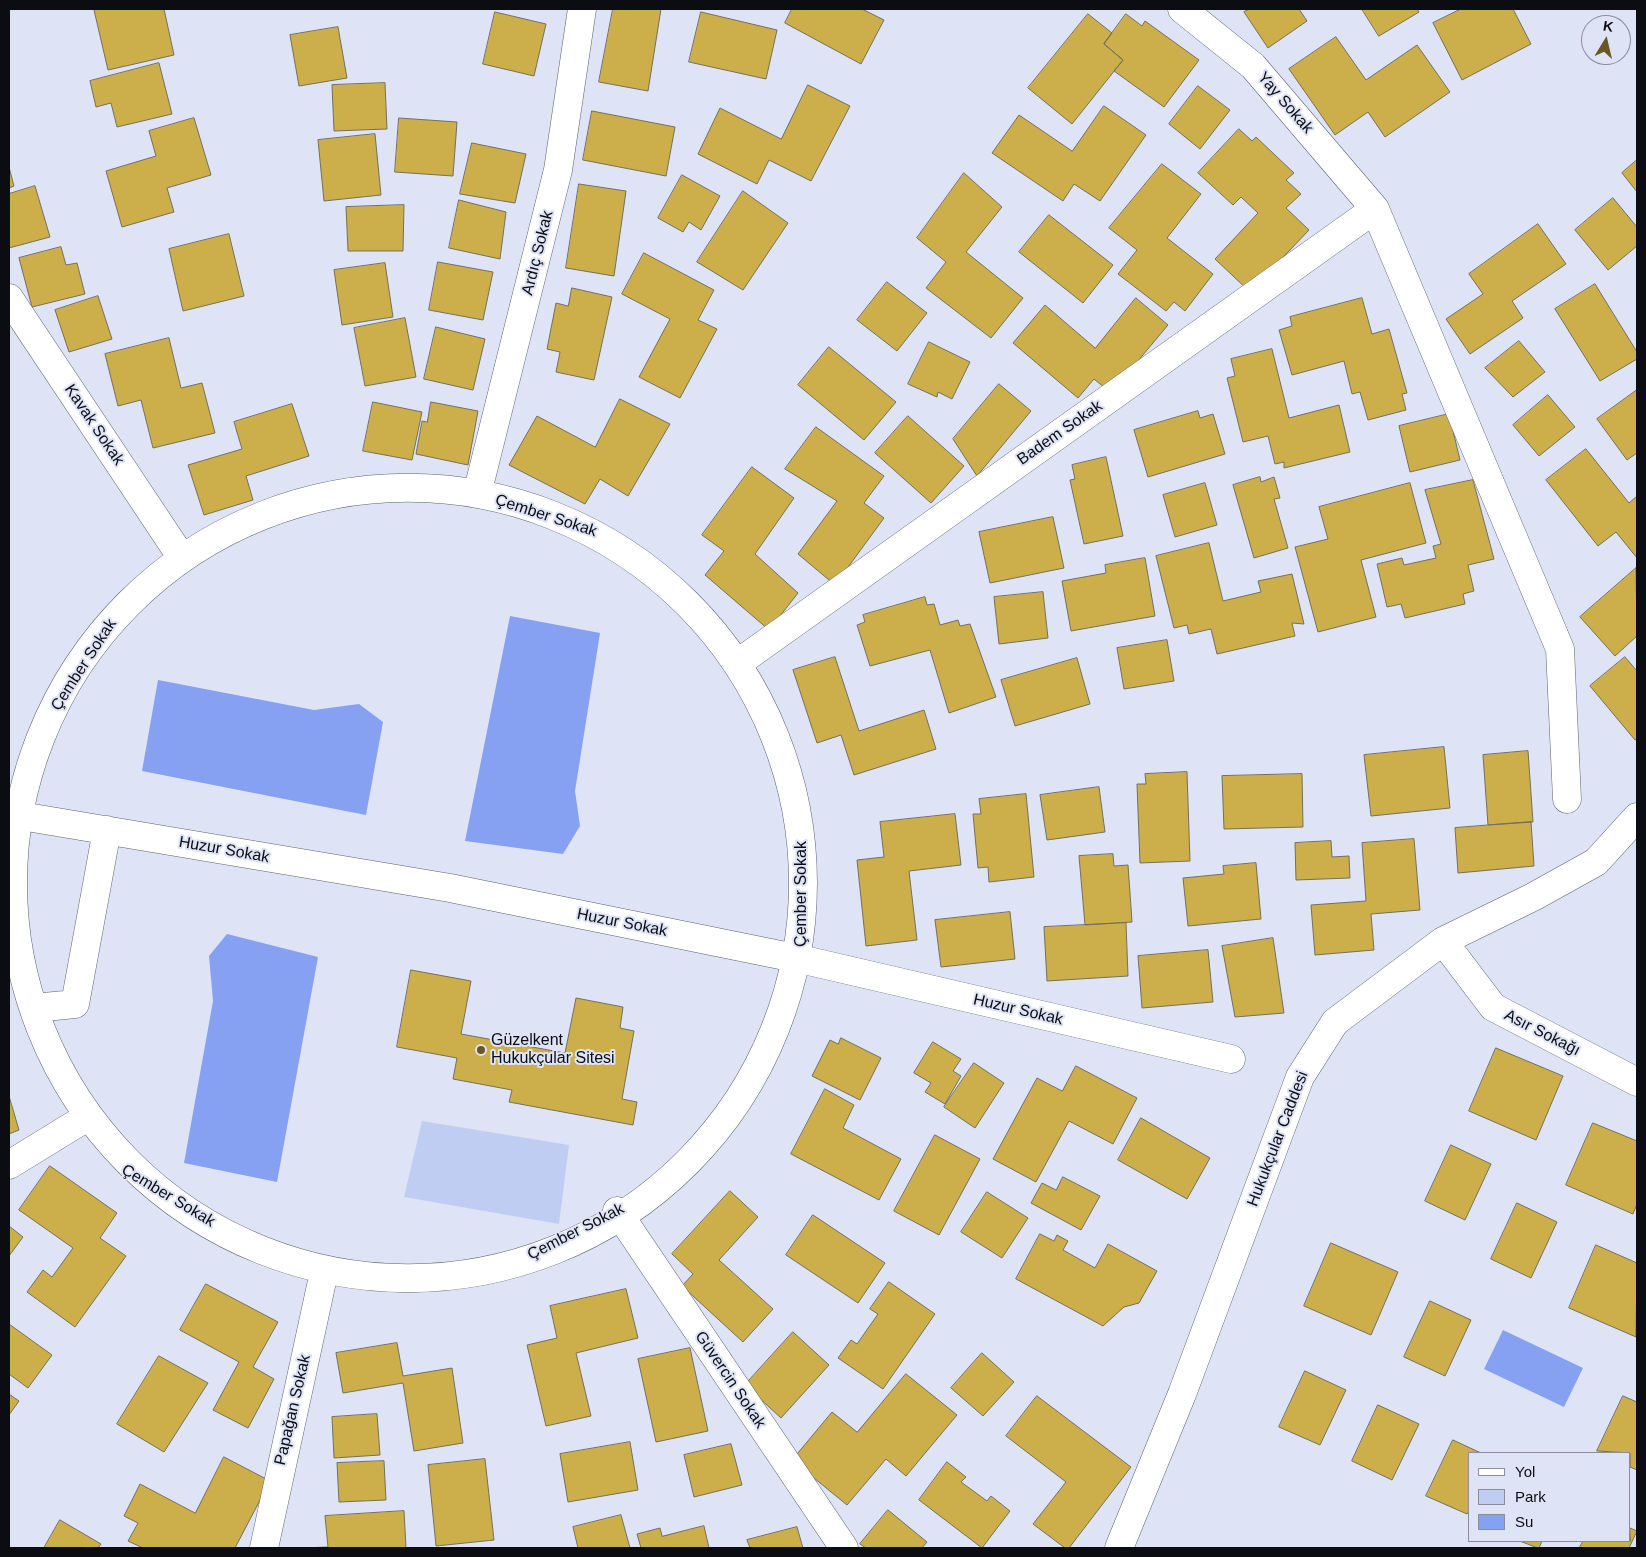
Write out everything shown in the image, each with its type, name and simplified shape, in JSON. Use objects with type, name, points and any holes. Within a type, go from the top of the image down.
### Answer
[{"type":"street","name":"Ardıç Sokak","points":[[477,494],[558,170],[582,9]]},
{"type":"street","name":"Yay Sokak","points":[[1182,9],[1253,66],[1375,209],[1560,649],[1567,799]]},
{"type":"street","name":"Badem Sokak","points":[[745,658],[1375,209]]},
{"type":"street","name":"Kavak Sokak","points":[[9,298],[178,552]]},
{"type":"street","name":"Çember Sokak","points":[[470,489],[477,494],[601,533],[704,632],[745,658],[801,803],[805,941],[756,1080],[666,1186],[506,1267],[368,1276],[324,1272],[241,1240],[114,1164],[79,1122],[34,1008],[13,872],[12,815],[54,706],[110,622],[178,552],[217,535],[241,535],[348,490],[470,489]]},
{"type":"street","name":"Huzur Sokak","points":[[12,815],[450,888],[800,959],[1231,1059]]},
{"type":"street","name":"Hukukçular Caddesi","points":[[1119,1548],[1182,1394],[1300,1077],[1335,1022],[1443,941],[1533,897],[1596,862],[1637,817]]},
{"type":"street","points":[[34,1008],[75,1004],[107,830]]},
{"type":"street","name":"Asır Sokağı","points":[[1443,941],[1493,1008],[1637,1082]]},
{"type":"street","points":[[9,1165],[79,1122]]},
{"type":"street","name":"Güvercin Sokak","points":[[617,1211],[844,1548]]},
{"type":"street","name":"Papağan Sokak","points":[[264,1548],[324,1272]]},
{"type":"green space","points":[[422,1121],[569,1145],[559,1224],[404,1197]]},
{"type":"water","points":[[510,616],[600,633],[575,791],[580,826],[563,854],[465,841]]},
{"type":"water","points":[[158,680],[314,710],[359,704],[383,722],[366,815],[142,771]]},
{"type":"water","points":[[227,934],[318,957],[277,1182],[184,1163],[213,1001],[209,956]]},
{"type":"water","points":[[1503,1330],[1583,1368],[1564,1407],[1484,1369]]},
{"type":"building","points":[[164,9],[174,55],[108,70],[94,10]]},
{"type":"building","points":[[613,9],[661,9],[648,91],[599,82]]},
{"type":"building","points":[[792,9],[862,9],[884,20],[861,64],[785,23]]},
{"type":"building","points":[[1250,9],[1299,9],[1307,21],[1268,48],[1244,12]]},
{"type":"building","points":[[1362,9],[1417,9],[1419,12],[1379,36]]},
{"type":"building","points":[[1461,9],[1513,9],[1531,44],[1462,80],[1433,23]]},
{"type":"building","points":[[495,12],[546,24],[534,76],[483,64]]},
{"type":"building","points":[[701,12],[777,30],[766,79],[689,62]]},
{"type":"building","points":[[1088,14],[1112,33],[1104,44],[1123,60],[1072,124],[1028,88]]},
{"type":"building","points":[[1126,14],[1142,26],[1145,21],[1199,60],[1164,107],[1114,71],[1123,60],[1104,44]]},
{"type":"building","points":[[338,27],[347,78],[299,86],[290,35]]},
{"type":"building","points":[[1336,37],[1366,80],[1417,45],[1450,92],[1385,137],[1368,112],[1335,135],[1289,69]]},
{"type":"building","points":[[159,63],[172,114],[117,127],[111,103],[96,107],[90,81]]},
{"type":"building","points":[[385,83],[387,129],[334,131],[332,85]]},
{"type":"building","points":[[808,85],[850,106],[811,181],[769,160],[757,184],[698,154],[720,108],[781,139]]},
{"type":"building","points":[[1198,86],[1230,110],[1200,149],[1169,124]]},
{"type":"building","points":[[1104,106],[1146,135],[1100,201],[1074,184],[1063,201],[992,153],[1019,115],[1072,151]]},
{"type":"building","points":[[592,111],[675,127],[666,176],[583,160]]},
{"type":"building","points":[[194,118],[211,175],[167,188],[174,212],[122,227],[106,171],[156,156],[149,131]]},
{"type":"building","points":[[399,118],[457,122],[453,176],[395,172]]},
{"type":"building","points":[[1239,129],[1252,141],[1256,137],[1294,173],[1286,180],[1301,194],[1286,208],[1309,230],[1250,292],[1215,259],[1258,213],[1241,197],[1233,205],[1198,173]]},
{"type":"building","points":[[375,134],[381,195],[324,201],[318,140]]},
{"type":"building","points":[[472,143],[526,154],[515,203],[460,194]]},
{"type":"building","points":[[1637,160],[1637,192],[1622,173]]},
{"type":"building","points":[[1162,164],[1201,194],[1167,238],[1213,274],[1185,311],[1174,302],[1166,311],[1118,274],[1137,250],[1109,228]]},
{"type":"building","points":[[9,167],[14,186],[9,188]]},
{"type":"building","points":[[964,173],[1002,207],[966,252],[1023,298],[991,338],[926,288],[946,262],[917,238]]},
{"type":"building","points":[[682,175],[720,196],[701,230],[689,222],[683,232],[658,218]]},
{"type":"building","points":[[579,184],[626,191],[614,276],[566,268]]},
{"type":"building","points":[[35,186],[50,237],[9,248],[9,194]]},
{"type":"building","points":[[743,191],[788,223],[743,290],[697,262]]},
{"type":"building","points":[[1613,198],[1637,227],[1637,246],[1608,270],[1575,230]]},
{"type":"building","points":[[459,200],[506,212],[500,259],[449,248]]},
{"type":"building","points":[[404,205],[403,251],[348,251],[346,207]]},
{"type":"building","points":[[1049,215],[1113,265],[1083,303],[1019,252]]},
{"type":"building","points":[[1538,224],[1566,264],[1512,301],[1523,318],[1470,354],[1446,319],[1483,294],[1469,274]]},
{"type":"building","points":[[229,234],[244,296],[183,311],[169,249]]},
{"type":"building","points":[[61,247],[66,265],[77,263],[85,294],[32,307],[19,258]]},
{"type":"building","points":[[644,253],[714,290],[698,320],[717,329],[680,398],[639,377],[670,319],[622,294]]},
{"type":"building","points":[[438,262],[493,272],[483,320],[429,310]]},
{"type":"building","points":[[385,263],[393,317],[342,325],[334,270]]},
{"type":"building","points":[[887,282],[927,313],[897,351],[857,320]]},
{"type":"building","points":[[1595,284],[1637,352],[1637,359],[1600,381],[1555,309]]},
{"type":"building","points":[[572,288],[612,297],[594,380],[556,372],[560,352],[547,349],[556,303],[568,306]]},
{"type":"building","points":[[98,296],[112,339],[69,352],[55,310]]},
{"type":"building","points":[[1136,298],[1168,325],[1111,393],[1094,379],[1078,398],[1013,343],[1045,305],[1095,348]]},
{"type":"building","points":[[1362,298],[1372,334],[1389,329],[1407,393],[1402,394],[1406,410],[1368,420],[1360,392],[1352,394],[1344,361],[1292,375],[1279,330],[1292,326],[1290,317]]},
{"type":"building","points":[[405,318],[416,377],[365,386],[354,328]]},
{"type":"building","points":[[436,327],[485,339],[473,390],[424,379]]},
{"type":"building","points":[[169,338],[181,388],[202,383],[215,433],[153,448],[141,400],[118,406],[105,354]]},
{"type":"building","points":[[1519,341],[1545,372],[1513,397],[1485,368]]},
{"type":"building","points":[[929,342],[970,362],[952,399],[938,392],[937,397],[908,384]]},
{"type":"building","points":[[829,347],[896,402],[864,440],[798,385]]},
{"type":"building","points":[[1272,349],[1289,418],[1339,405],[1350,452],[1284,468],[1284,462],[1275,464],[1268,436],[1243,442],[1227,378],[1235,376],[1231,359]]},
{"type":"building","points":[[999,384],[1031,411],[977,476],[953,439]]},
{"type":"building","points":[[1637,390],[1637,453],[1627,460],[1597,419]]},
{"type":"building","points":[[1548,395],[1575,427],[1539,456],[1513,425]]},
{"type":"building","points":[[620,399],[670,424],[628,496],[600,479],[585,504],[509,465],[537,416],[595,447]]},
{"type":"building","points":[[373,402],[422,412],[412,460],[363,451]]},
{"type":"building","points":[[431,402],[478,411],[468,465],[416,454],[422,421],[427,422]]},
{"type":"building","points":[[292,404],[309,456],[246,476],[253,500],[204,515],[188,465],[242,449],[234,422]]},
{"type":"building","points":[[1198,411],[1200,418],[1213,414],[1225,454],[1148,477],[1134,430]]},
{"type":"building","points":[[1449,414],[1460,460],[1410,472],[1399,426]]},
{"type":"building","points":[[908,416],[964,466],[931,503],[875,453]]},
{"type":"building","points":[[816,427],[884,476],[864,503],[884,518],[835,585],[798,554],[837,501],[785,469]]},
{"type":"building","points":[[1586,449],[1629,503],[1637,496],[1637,558],[1616,532],[1598,546],[1546,480]]},
{"type":"building","points":[[1106,457],[1123,536],[1084,544],[1070,480],[1075,479],[1072,465]]},
{"type":"building","points":[[752,467],[794,498],[755,554],[798,593],[769,630],[705,575],[724,551],[702,535]]},
{"type":"building","points":[[1260,477],[1261,482],[1274,477],[1280,498],[1274,499],[1288,548],[1254,558],[1233,485]]},
{"type":"building","points":[[1473,480],[1494,559],[1468,565],[1474,591],[1463,594],[1465,604],[1405,618],[1401,604],[1387,607],[1377,564],[1402,558],[1404,565],[1436,558],[1433,546],[1441,544],[1425,490]]},
{"type":"building","points":[[1205,483],[1217,525],[1175,537],[1163,495]]},
{"type":"building","points":[[1410,483],[1426,543],[1361,560],[1376,617],[1318,632],[1295,547],[1328,539],[1319,507]]},
{"type":"building","points":[[1053,517],[1064,568],[990,583],[979,532]]},
{"type":"building","points":[[1209,543],[1223,601],[1261,592],[1258,581],[1292,574],[1304,624],[1292,623],[1295,636],[1217,654],[1211,629],[1189,634],[1187,625],[1174,628],[1156,556]]},
{"type":"building","points":[[1145,558],[1155,616],[1071,631],[1062,581],[1106,573],[1105,565]]},
{"type":"building","points":[[1636,568],[1637,636],[1615,656],[1580,617]]},
{"type":"building","points":[[1043,592],[1048,638],[999,644],[994,597]]},
{"type":"building","points":[[925,597],[927,605],[934,604],[940,625],[958,620],[960,626],[970,624],[996,697],[949,713],[930,650],[870,666],[857,625],[865,622],[863,615]]},
{"type":"building","points":[[1167,640],[1174,681],[1124,689],[1117,648]]},
{"type":"building","points":[[835,657],[859,731],[924,710],[936,749],[854,775],[841,735],[817,743],[793,670]]},
{"type":"building","points":[[1625,657],[1637,671],[1637,739],[1635,740],[1590,686]]},
{"type":"building","points":[[1077,658],[1090,704],[1015,726],[1001,680]]},
{"type":"building","points":[[1444,747],[1450,808],[1371,816],[1364,755]]},
{"type":"building","points":[[1528,751],[1533,822],[1488,825],[1483,755]]},
{"type":"building","points":[[1187,772],[1190,861],[1140,863],[1137,784],[1146,784],[1145,774]]},
{"type":"building","points":[[1302,774],[1303,827],[1224,829],[1222,776]]},
{"type":"building","points":[[1099,787],[1105,832],[1047,840],[1040,795]]},
{"type":"building","points":[[1026,794],[1034,877],[989,882],[988,867],[978,868],[973,814],[981,814],[979,799]]},
{"type":"building","points":[[955,814],[961,865],[909,871],[917,940],[866,946],[857,860],[884,857],[880,822]]},
{"type":"building","points":[[1531,822],[1534,866],[1458,873],[1455,828]]},
{"type":"building","points":[[1414,839],[1420,910],[1371,914],[1374,950],[1315,955],[1311,905],[1366,901],[1362,843]]},
{"type":"building","points":[[1331,841],[1332,857],[1349,856],[1350,878],[1296,880],[1295,843]]},
{"type":"building","points":[[1113,854],[1114,866],[1128,865],[1132,922],[1085,925],[1079,856]]},
{"type":"building","points":[[1256,863],[1261,919],[1188,926],[1183,878],[1224,874],[1223,866]]},
{"type":"building","points":[[1010,912],[1015,959],[941,967],[935,920]]},
{"type":"building","points":[[1126,923],[1128,976],[1047,981],[1044,927]]},
{"type":"building","points":[[1273,938],[1284,1013],[1235,1017],[1222,946]]},
{"type":"building","points":[[1208,950],[1213,1002],[1142,1008],[1138,956]]},
{"type":"building","name":"Güzelkent Hukukçular Sitesi","points":[[411,970],[471,981],[461,1034],[565,1053],[576,998],[623,1007],[620,1028],[634,1031],[622,1099],[637,1102],[633,1125],[509,1102],[512,1090],[453,1079],[457,1058],[397,1047]]},
{"type":"building","points":[[841,1038],[881,1058],[860,1100],[812,1076],[830,1040],[838,1044]]},
{"type":"building","points":[[933,1042],[961,1059],[953,1071],[961,1076],[945,1104],[925,1092],[931,1083],[914,1073]]},
{"type":"building","points":[[1496,1048],[1563,1076],[1536,1140],[1469,1111]]},
{"type":"building","points":[[974,1063],[1004,1083],[975,1128],[944,1107]]},
{"type":"building","points":[[1076,1066],[1137,1098],[1113,1144],[1069,1121],[1036,1182],[993,1159],[1037,1078],[1062,1091]]},
{"type":"building","points":[[825,1089],[854,1105],[843,1128],[901,1159],[879,1200],[791,1154]]},
{"type":"building","points":[[9,1096],[19,1130],[9,1134]]},
{"type":"building","points":[[1141,1118],[1210,1158],[1187,1199],[1118,1160]]},
{"type":"building","points":[[1593,1123],[1637,1141],[1637,1204],[1633,1214],[1566,1185]]},
{"type":"building","points":[[935,1135],[980,1159],[939,1235],[894,1211]]},
{"type":"building","points":[[1451,1145],[1491,1164],[1465,1220],[1425,1201]]},
{"type":"building","points":[[50,1166],[117,1213],[100,1238],[126,1256],[75,1327],[27,1292],[43,1270],[52,1277],[73,1248],[19,1210]]},
{"type":"building","points":[[1063,1177],[1100,1196],[1081,1230],[1031,1203],[1042,1183],[1056,1190]]},
{"type":"building","points":[[730,1191],[758,1217],[719,1260],[773,1309],[743,1342],[682,1286],[693,1274],[672,1254]]},
{"type":"building","points":[[987,1192],[1028,1218],[1002,1258],[961,1232]]},
{"type":"building","points":[[1517,1203],[1557,1222],[1531,1278],[1491,1259]]},
{"type":"building","points":[[813,1215],[885,1263],[858,1303],[786,1255]]},
{"type":"building","points":[[9,1226],[23,1237],[9,1256]]},
{"type":"building","points":[[1040,1234],[1054,1241],[1057,1235],[1068,1241],[1063,1250],[1095,1268],[1108,1244],[1157,1271],[1139,1303],[1124,1307],[1103,1326],[1016,1279]]},
{"type":"building","points":[[1331,1243],[1398,1272],[1371,1335],[1304,1306]]},
{"type":"building","points":[[1596,1245],[1637,1263],[1636,1337],[1569,1308]]},
{"type":"building","points":[[889,1282],[935,1314],[883,1389],[838,1358],[851,1340],[857,1344],[878,1314],[870,1309]]},
{"type":"building","points":[[206,1284],[278,1322],[253,1367],[274,1379],[248,1428],[213,1410],[239,1362],[180,1330]]},
{"type":"building","points":[[626,1289],[638,1338],[576,1353],[591,1416],[546,1426],[527,1345],[557,1338],[550,1306]]},
{"type":"building","points":[[1430,1301],[1471,1320],[1445,1376],[1404,1357]]},
{"type":"building","points":[[9,1324],[52,1355],[28,1388],[9,1374]]},
{"type":"building","points":[[793,1332],[829,1365],[781,1418],[745,1385]]},
{"type":"building","points":[[397,1343],[403,1376],[452,1368],[463,1443],[414,1451],[403,1383],[343,1393],[336,1353]]},
{"type":"building","points":[[690,1348],[708,1431],[656,1442],[638,1359]]},
{"type":"building","points":[[982,1353],[1014,1382],[983,1416],[951,1388]]},
{"type":"building","points":[[159,1356],[208,1383],[164,1452],[117,1424]]},
{"type":"building","points":[[1305,1371],[1346,1390],[1320,1445],[1279,1427]]},
{"type":"building","points":[[906,1374],[957,1415],[906,1476],[886,1459],[847,1505],[792,1460],[832,1412],[857,1432]]},
{"type":"building","points":[[9,1394],[19,1401],[9,1415]]},
{"type":"building","points":[[1037,1396],[1131,1467],[1069,1548],[1065,1548],[1033,1524],[1066,1482],[1006,1436]]},
{"type":"building","points":[[1623,1396],[1637,1402],[1637,1470],[1631,1467],[1631,1452],[1597,1451]]},
{"type":"building","points":[[1378,1405],[1419,1424],[1392,1480],[1352,1461]]},
{"type":"building","points":[[377,1414],[380,1455],[334,1458],[332,1417]]},
{"type":"building","points":[[1453,1440],[1479,1452],[1468,1452],[1467,1514],[1426,1496]]},
{"type":"building","points":[[630,1442],[638,1490],[568,1502],[560,1454]]},
{"type":"building","points":[[731,1444],[742,1485],[694,1497],[684,1455]]},
{"type":"building","points":[[224,1457],[270,1481],[235,1548],[143,1548],[128,1541],[138,1523],[124,1516],[140,1484],[195,1513]]},
{"type":"building","points":[[485,1459],[494,1540],[436,1546],[428,1465]]},
{"type":"building","points":[[384,1461],[386,1500],[339,1502],[337,1463]]},
{"type":"building","points":[[947,1462],[966,1477],[961,1482],[987,1501],[991,1496],[1010,1511],[982,1548],[919,1500]]},
{"type":"building","points":[[888,1510],[927,1542],[922,1548],[866,1548],[860,1544]]},
{"type":"building","points":[[404,1511],[406,1548],[302,1548],[328,1547],[325,1516]]},
{"type":"building","points":[[621,1515],[630,1548],[578,1548],[573,1527]]},
{"type":"building","points":[[60,1520],[101,1544],[98,1548],[44,1548]]},
{"type":"building","points":[[704,1526],[709,1548],[641,1548],[637,1534],[660,1528],[662,1536]]},
{"type":"building","points":[[797,1527],[803,1548],[750,1548],[747,1540]]},
{"type":"building","points":[[1631,1528],[1637,1531],[1629,1548],[1579,1548],[1582,1542],[1631,1542]]},
{"type":"building","points":[[1523,1542],[1542,1542],[1539,1548]]},
{"type":"place","name":"Güzelkent Hukukçular Sitesi","points":[[481,1050]]}]
